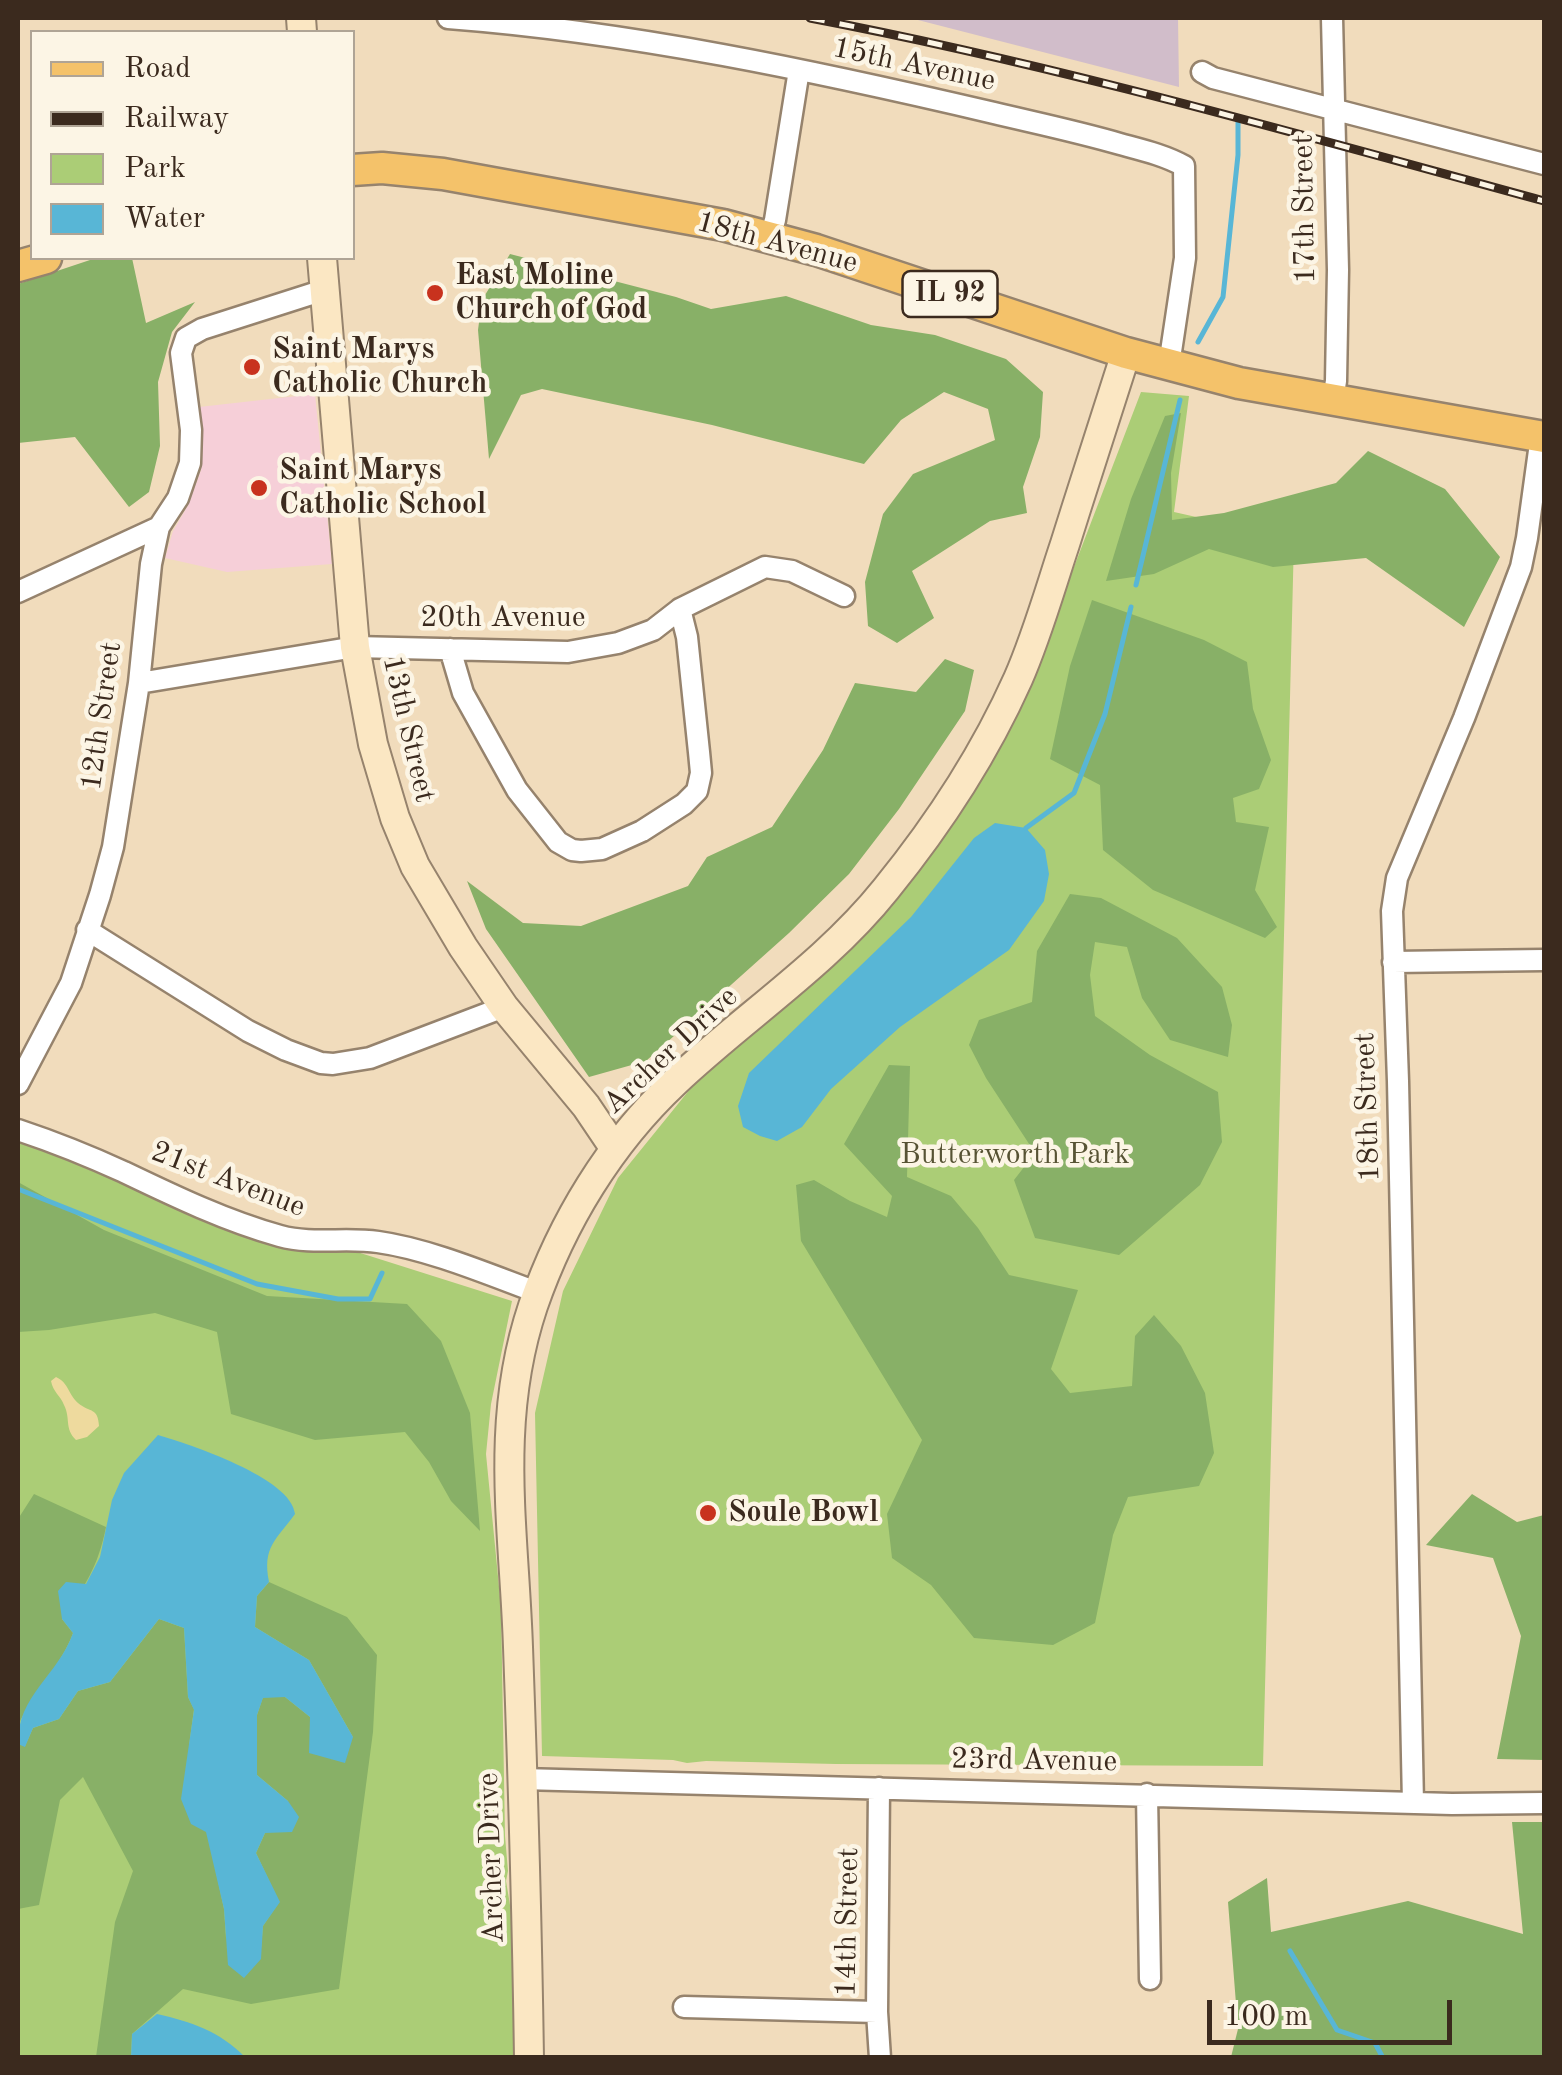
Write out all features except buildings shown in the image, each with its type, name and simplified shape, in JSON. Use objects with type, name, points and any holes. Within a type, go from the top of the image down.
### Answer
[{"type":"main road","name":"18th Avenue","points":[[355,170],[382,168],[443,174],[724,225],[816,250],[1126,353],[1240,383],[1543,436]]},
{"type":"street","name":"15th Avenue","points":[[448,18],[592,33],[800,70],[894,89],[1167,157],[1184,166],[1185,258],[1169,364]]},
{"type":"street","name":"17th Street","points":[[1332,18],[1338,270],[1333,399]]},
{"type":"street","points":[[770,237],[800,70]]},
{"type":"street","points":[[1202,72],[1544,164]]},
{"type":"street","name":"13th Street","points":[[322,260],[356,647],[373,744],[395,818],[438,906],[504,1007],[586,1106],[615,1150]]},
{"type":"street","name":"12th Street","points":[[18,1084],[71,983],[112,847],[139,683],[151,564],[159,527],[178,498],[190,463],[183,345],[186,338],[202,329],[324,290]]},
{"type":"street","name":"Archer Drive","points":[[529,2058],[518,1640],[508,1443],[519,1360],[538,1292],[587,1190],[635,1124],[674,1084],[852,928],[938,821],[982,749],[1019,676],[1126,353]]},
{"type":"street","name":"18th Street","points":[[1413,1803],[1392,911],[1398,878],[1464,718],[1520,566],[1543,436]]},
{"type":"street","points":[[18,592],[159,527]]},
{"type":"street","name":"20th Avenue","points":[[139,683],[356,647],[568,652],[602,647],[653,630],[680,609],[765,567],[792,572],[844,596]]},
{"type":"street","points":[[450,650],[464,692],[517,790],[558,842],[572,850],[602,849],[642,831],[684,804],[696,791],[701,773],[700,752],[688,636],[680,609]]},
{"type":"street","points":[[87,930],[248,1032],[321,1063],[351,1063],[370,1058],[504,1007]]},
{"type":"street","points":[[1393,962],[1544,960]]},
{"type":"street","name":"21st Avenue","points":[[18,1130],[280,1236],[310,1242],[380,1242],[538,1292]]},
{"type":"street","name":"23rd Avenue","points":[[522,1779],[1413,1803],[1544,1802]]},
{"type":"street","name":"14th Street","points":[[880,1788],[880,2058]]},
{"type":"street","points":[[1147,1794],[1150,1979]]},
{"type":"street","points":[[684,2007],[877,2012]]},
{"type":"shaded area","points":[[905,18],[1178,18],[1179,87],[914,19]]},
{"type":"shaded area","name":"Saint Marys Catholic School","points":[[315,394],[332,564],[227,572],[165,558],[201,470],[199,407]]},
{"type":"green space","points":[[510,254],[711,309],[786,296],[871,325],[935,335],[1006,359],[1043,392],[1040,437],[1023,487],[1027,513],[990,521],[912,571],[934,618],[897,643],[868,626],[865,582],[883,514],[913,474],[995,440],[988,409],[944,392],[901,420],[864,464],[712,425],[542,389],[521,395],[489,459],[478,330],[482,300]]},
{"type":"green space","points":[[90,260],[132,260],[146,323],[195,302],[172,332],[158,382],[160,446],[149,492],[129,507],[75,437],[18,443],[18,284]]},
{"type":"green space","name":"Butterworth Park","points":[[1141,392],[1189,396],[1174,512],[1294,539],[1263,1766],[687,1763],[542,1756],[535,1413],[563,1291],[618,1178],[695,1083],[812,984],[906,887],[943,838],[995,757],[1020,708]]},
{"type":"green space","points":[[1181,413],[1171,473],[1172,520],[1224,513],[1336,483],[1368,451],[1445,489],[1500,557],[1464,627],[1366,558],[1273,567],[1209,549],[1154,574],[1106,581],[1131,499],[1165,416]]},
{"type":"green space","points":[[1092,600],[1204,640],[1247,662],[1253,709],[1271,760],[1259,789],[1233,798],[1236,822],[1269,827],[1255,890],[1277,927],[1265,938],[1153,890],[1103,850],[1100,785],[1050,759],[1070,666]]},
{"type":"green space","points":[[945,659],[974,670],[965,711],[899,809],[849,874],[646,1061],[589,1077],[486,929],[467,881],[523,923],[581,926],[688,886],[707,857],[772,827],[823,750],[855,683],[916,692]]},
{"type":"green space","points":[[1070,894],[1101,898],[1177,938],[1222,987],[1232,1025],[1228,1057],[1170,1040],[1142,998],[1127,947],[1095,942],[1090,975],[1095,1016],[1150,1055],[1218,1092],[1222,1142],[1200,1185],[1119,1255],[1035,1238],[1014,1180],[1035,1153],[969,1045],[979,1020],[1032,1002],[1037,951]]},
{"type":"green space","points":[[889,1065],[910,1066],[907,1177],[951,1196],[1009,1275],[1078,1290],[1051,1369],[1070,1393],[1132,1386],[1135,1336],[1154,1315],[1181,1346],[1205,1393],[1214,1453],[1199,1486],[1128,1497],[1113,1535],[1095,1623],[1053,1645],[974,1638],[931,1585],[892,1558],[887,1514],[922,1440],[801,1241],[796,1185],[814,1180],[887,1217],[892,1196],[844,1144]]},
{"type":"green space","points":[[18,1139],[290,1246],[322,1252],[354,1251],[512,1301],[491,1404],[486,1454],[501,1607],[514,2057],[18,2058]]},
{"type":"green space","points":[[18,1182],[104,1230],[267,1296],[407,1304],[441,1341],[470,1413],[480,1531],[451,1501],[429,1462],[405,1432],[315,1440],[231,1414],[217,1332],[155,1313],[18,1332]]},
{"type":"green space","points":[[34,1494],[106,1527],[90,1576],[62,1619],[73,1633],[68,1645],[18,1726],[18,1519]]},
{"type":"green space","points":[[1472,1494],[1517,1522],[1544,1515],[1544,1760],[1497,1759],[1521,1636],[1493,1558],[1426,1545]]},
{"type":"green space","points":[[269,1582],[347,1617],[377,1655],[373,1732],[339,1989],[251,2004],[183,1989],[132,2034],[131,2057],[96,2057],[115,1922],[133,1871],[83,1777],[60,1800],[39,1905],[18,1909],[18,1744],[25,1746],[33,1728],[59,1719],[78,1691],[110,1682],[159,1619],[184,1628],[188,1697],[194,1709],[189,1746],[224,1909],[226,1938],[260,1959],[263,1926],[279,1902],[256,1853],[288,1801],[257,1775],[257,1715],[263,1697],[285,1697],[310,1717],[353,1737],[309,1660],[255,1627],[257,1596]]},
{"type":"green space","points":[[1512,1822],[1544,1822],[1544,2057],[1231,2057],[1238,2029],[1228,1902],[1267,1878],[1271,1932],[1408,1901],[1523,1934]]},
{"type":"sand","points":[[56,1377],[78,1403],[97,1416],[99,1426],[87,1437],[76,1440],[70,1431],[66,1410],[52,1385]]},
{"type":"water","points":[[995,823],[1026,828],[1045,850],[1049,874],[1044,901],[1009,950],[900,1027],[831,1089],[802,1127],[777,1141],[743,1127],[738,1106],[749,1073],[911,917],[974,838]]},
{"type":"water","points":[[158,1435],[237,1464],[277,1488],[290,1501],[295,1514],[269,1552],[269,1582],[257,1596],[255,1627],[309,1660],[353,1737],[345,1763],[309,1753],[310,1717],[285,1697],[263,1698],[257,1715],[257,1775],[288,1801],[299,1817],[292,1832],[265,1833],[256,1853],[280,1902],[263,1926],[261,1959],[244,1978],[228,1965],[224,1909],[206,1832],[191,1824],[181,1799],[194,1710],[188,1697],[184,1628],[159,1619],[110,1682],[78,1691],[59,1719],[33,1728],[25,1747],[18,1744],[24,1712],[73,1633],[62,1619],[58,1591],[66,1582],[86,1584],[100,1557],[112,1500],[124,1473]]},
{"type":"water","points":[[157,2014],[204,2029],[245,2057],[131,2057],[132,2034]]},
{"type":"waterway","points":[[1198,342],[1223,297],[1238,155],[1238,119]]},
{"type":"waterway","points":[[1136,585],[1180,400]]},
{"type":"waterway","points":[[1026,828],[1074,793],[1105,714],[1131,607]]},
{"type":"waterway","points":[[18,1189],[257,1284],[338,1299],[370,1299],[382,1273]]},
{"type":"waterway","points":[[1290,1951],[1337,2030],[1375,2043],[1383,2058]]},
{"type":"railway","points":[[810,18],[1087,79],[1544,201]]},
{"type":"place","name":"East Moline Church of God","points":[[435,293]]},
{"type":"place","name":"Saint Marys Catholic Church","points":[[252,367]]},
{"type":"place","name":"Saint Marys Catholic School","points":[[259,488]]},
{"type":"place","name":"Soule Bowl","points":[[708,1513]]}]
